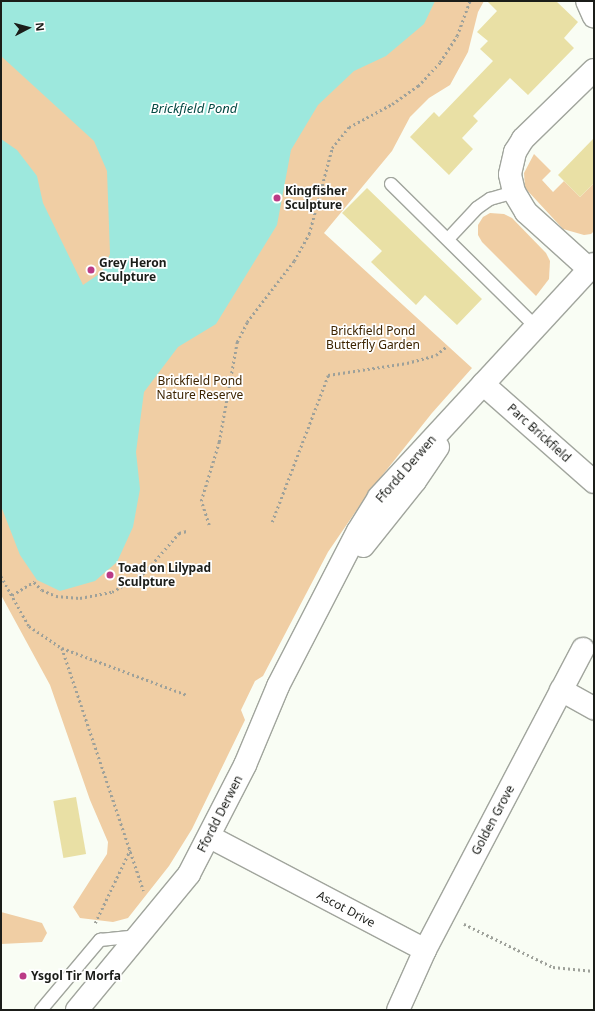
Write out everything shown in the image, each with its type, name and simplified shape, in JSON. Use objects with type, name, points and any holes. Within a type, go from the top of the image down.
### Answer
[{"type":"street","points":[[587,1],[594,17]]},
{"type":"street","points":[[592,266],[526,212],[514,192],[510,174],[515,152],[523,139],[594,70]]},
{"type":"street","name":"Ffordd Derwen","points":[[77,1010],[154,919],[189,874],[210,837],[245,765],[278,686],[327,595],[358,531],[379,497],[592,266]]},
{"type":"street","name":"Parc Brickfield","points":[[479,389],[594,482]]},
{"type":"street","name":"Golden Grove","points":[[425,950],[583,649]]},
{"type":"street","points":[[561,690],[594,708]]},
{"type":"street","name":"Ascot Drive","points":[[210,837],[425,950]]},
{"type":"street","points":[[398,1010],[425,950]]},
{"type":"lane","points":[[391,184],[536,327]]},
{"type":"lane","points":[[448,239],[477,208],[490,199],[514,192]]},
{"type":"lane","points":[[41,1010],[100,940],[140,936]]},
{"type":"path","points":[[209,525],[201,501],[219,442],[237,342],[247,322],[294,261],[309,234],[332,148],[349,127],[392,104],[418,86],[440,62],[457,36],[470,1]]},
{"type":"path","points":[[272,522],[328,374],[407,363],[436,355],[447,346]]},
{"type":"path","points":[[12,594],[34,582],[42,590],[56,596],[80,598],[112,592],[145,572],[179,533],[187,531]]},
{"type":"path","points":[[1,576],[29,626],[62,648],[187,695]]},
{"type":"path","points":[[62,648],[154,919]]},
{"type":"path","points":[[100,940],[93,927],[130,850]]},
{"type":"path","points":[[444,914],[553,967],[594,971]]},
{"type":"green space","name":"Brickfield Pond Nature Reserve","points":[[1,1],[484,1],[478,12],[468,52],[450,85],[429,98],[410,117],[392,151],[324,233],[472,368],[432,413],[369,492],[328,552],[263,676],[255,681],[241,710],[245,720],[192,829],[169,866],[128,918],[113,922],[80,918],[73,907],[107,854],[108,842],[90,800],[50,685],[1,595]]},
{"type":"green space","points":[[534,154],[551,171],[542,180],[553,192],[564,181],[580,197],[594,183],[594,231],[591,234],[584,235],[563,229],[525,188],[524,173]]},
{"type":"green space","points":[[490,213],[504,214],[512,218],[546,253],[550,261],[549,279],[536,296],[482,242],[478,235],[478,225],[483,217]]},
{"type":"green space","points":[[1,912],[42,923],[47,933],[42,942],[1,944]]},
{"type":"water","name":"Brickfield Pond","points":[[1,1],[435,1],[424,24],[386,56],[354,71],[318,105],[291,150],[277,225],[216,324],[178,347],[144,392],[136,452],[140,489],[133,527],[117,562],[95,581],[60,591],[37,580],[20,555],[1,506],[1,139],[17,150],[37,176],[43,203],[83,285],[102,272],[110,254],[107,171],[94,141],[1,56]]},
{"type":"building","points":[[487,1],[556,1],[578,22],[564,38],[574,48],[528,95],[510,78],[473,116],[478,121],[462,138],[473,149],[449,175],[410,137],[434,112],[439,117],[493,61],[480,49],[488,41],[477,32],[497,11]]},
{"type":"building","points":[[594,138],[594,183],[580,197],[558,175]]},
{"type":"building","points":[[367,188],[482,299],[457,325],[425,295],[416,305],[371,262],[382,251],[342,213]]},
{"type":"building","points":[[76,797],[86,854],[63,858],[53,801]]},
{"type":"place","name":"Kingfisher Sculpture","points":[[277,198]]},
{"type":"place","name":"Grey Heron Sculpture","points":[[91,270]]},
{"type":"place","name":"Toad on Lilypad Sculpture","points":[[110,575]]},
{"type":"place","name":"Ysgol Tir Morfa","points":[[23,976]]},
{"type":"park label","name":"Brickfield Pond Butterfly Garden","points":[[373,338]]}]
